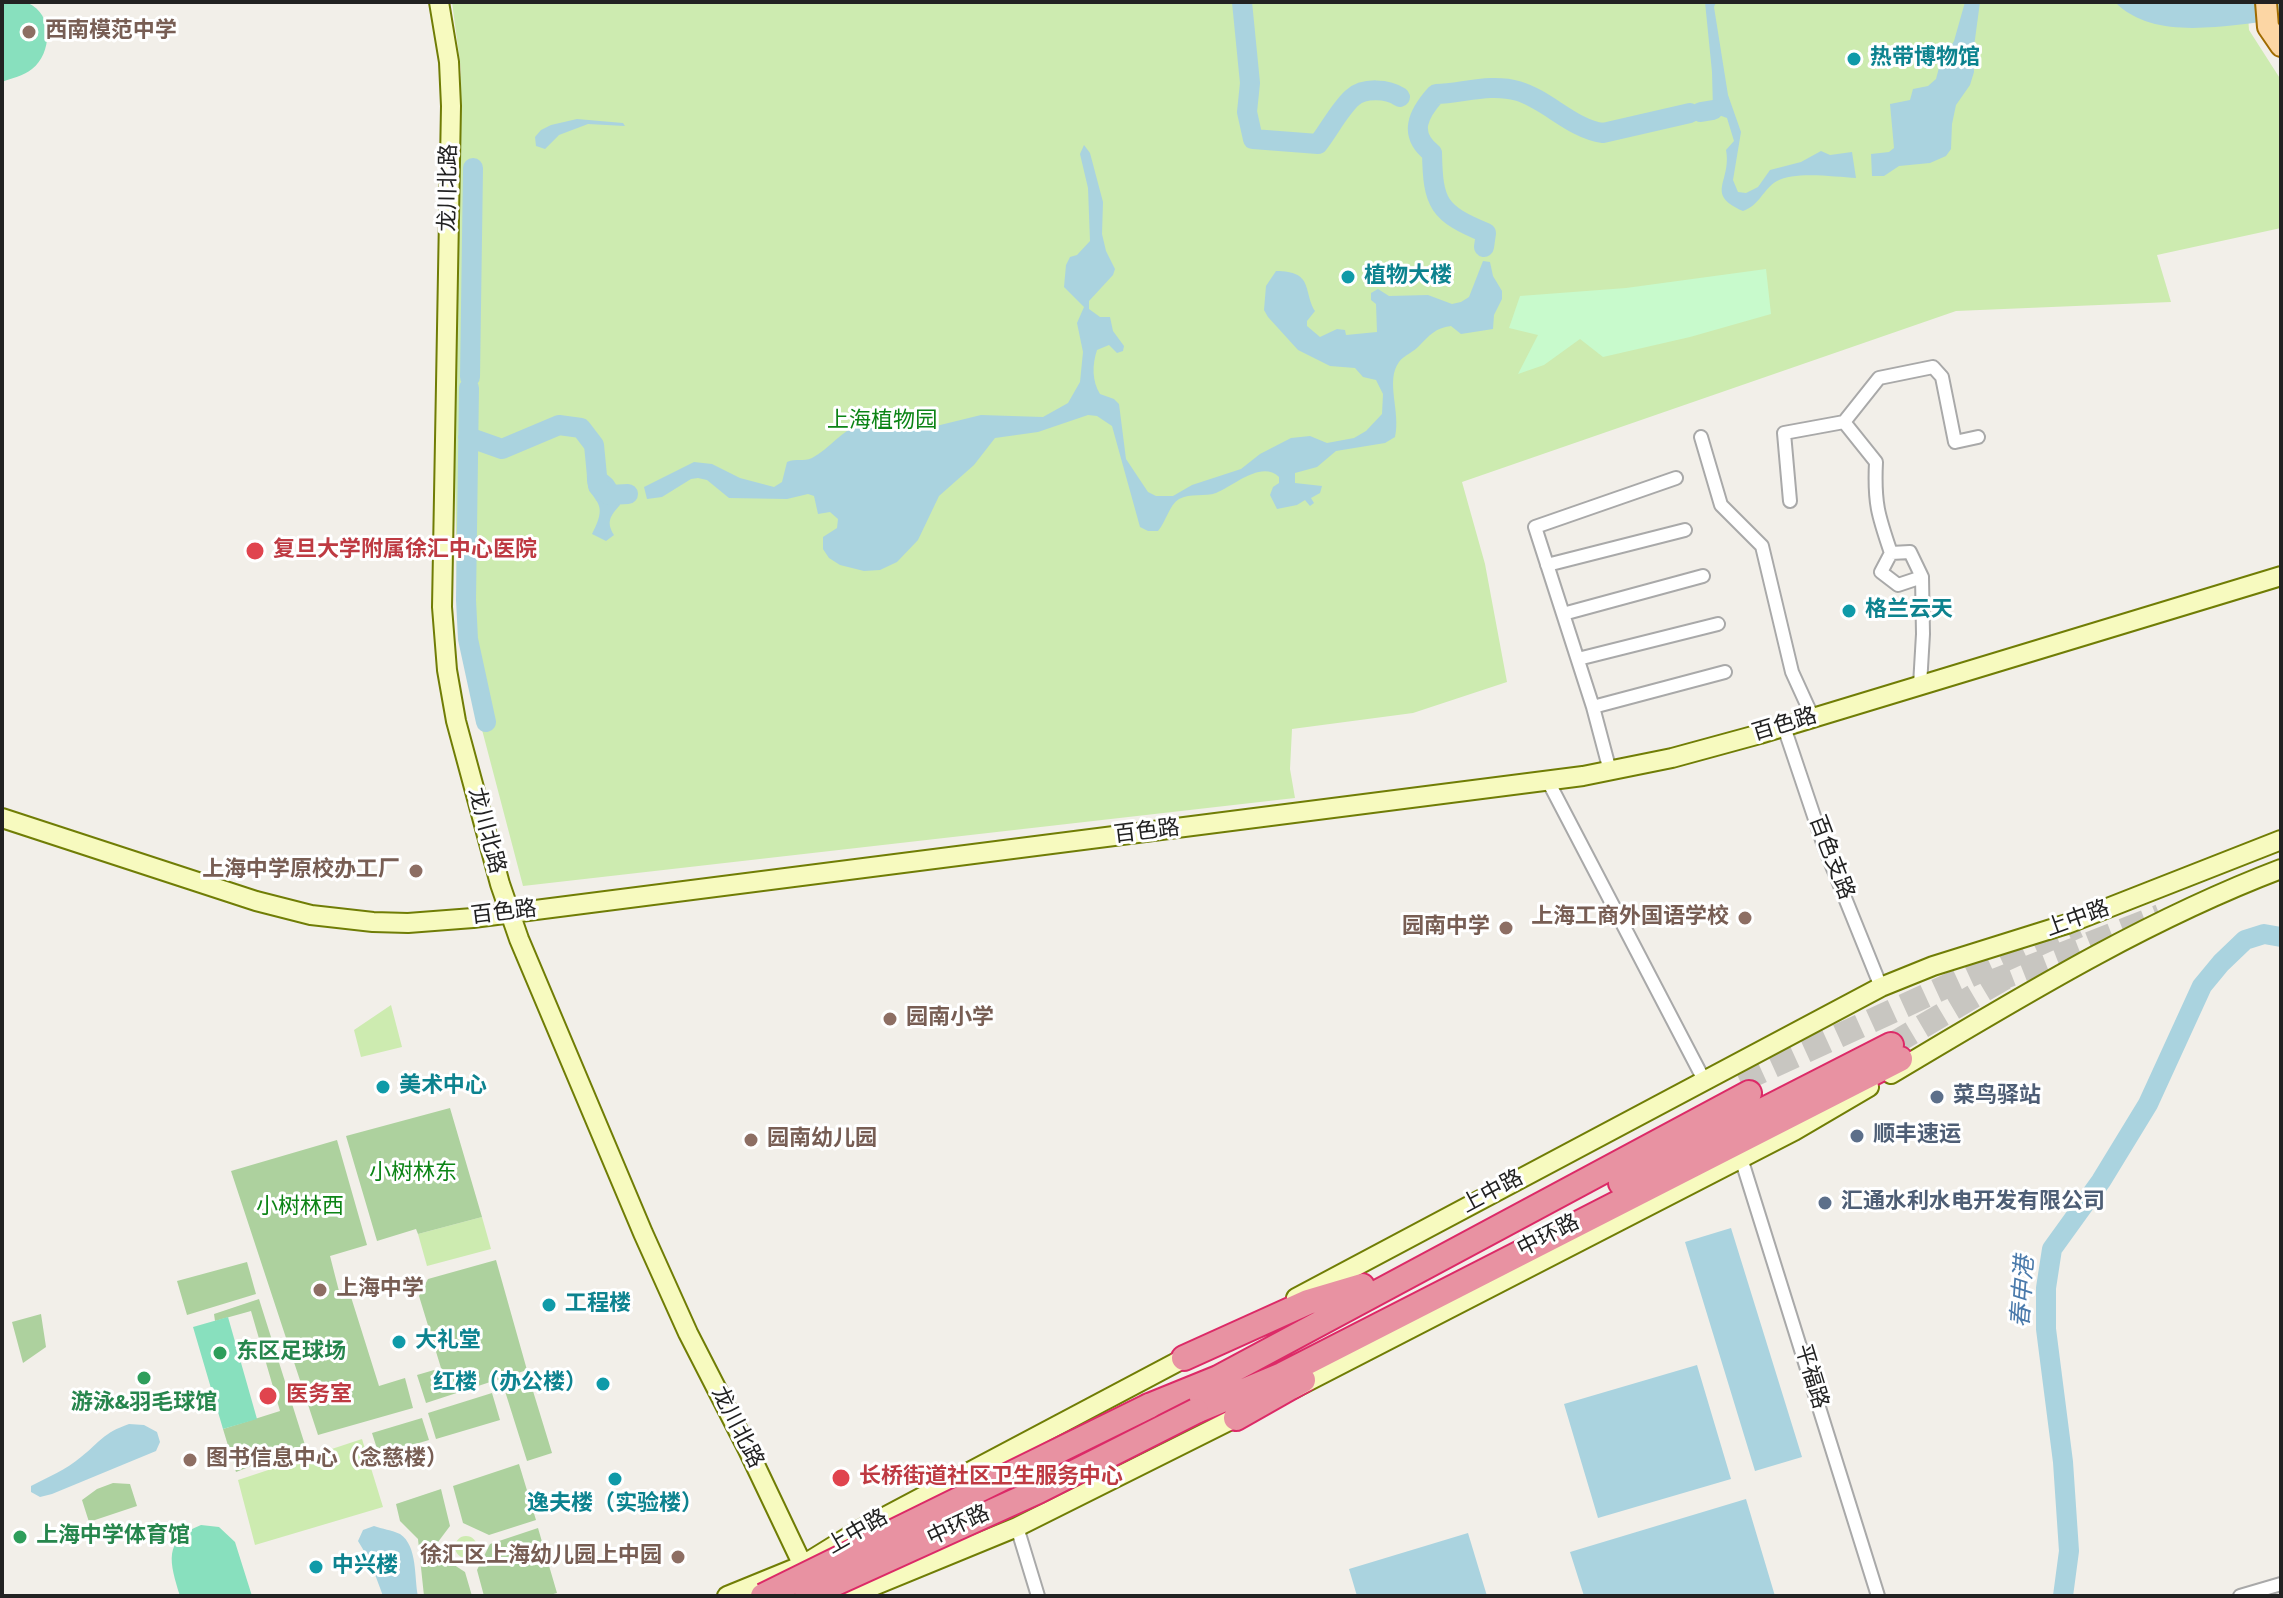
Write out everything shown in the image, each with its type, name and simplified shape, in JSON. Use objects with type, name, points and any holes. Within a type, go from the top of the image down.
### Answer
[{"type":"highway","name":"中环路","points":[[763,1596],[1149,1406],[1218,1378],[1331,1325],[1800,1089],[1896,1052],[1604,1209],[1331,1325]]},
{"type":"highway","name":"中环路","points":[[806,1596],[1038,1491],[1196,1411],[1331,1325],[1744,1087],[1362,1286],[1331,1325]]},
{"type":"highway","points":[[1236,1418],[1604,1209]]},
{"type":"highway","points":[[1184,1358],[1308,1302],[1362,1286]]},
{"type":"main road","points":[[2266,2],[2268,27],[2281,46]]},
{"type":"street","name":"龙川北路","points":[[428,2],[438,63],[440,106],[431,571],[433,642],[445,723],[504,914],[553,1053],[683,1348],[798,1567],[817,1596]]},
{"type":"street","name":"龙川北路","points":[[439,2],[448,50],[451,106],[442,571],[444,641],[451,696],[504,914]]},
{"type":"street","points":[[1790,501],[1784,433],[1844,422],[1879,378],[1933,367],[1942,377],[1955,442],[1978,437]]},
{"type":"street","points":[[1844,422],[1876,462],[1875,504],[1891,553],[1881,572],[1898,585],[1922,577]]},
{"type":"street","points":[[1701,437],[1721,505],[1762,546],[1792,672],[1813,718]]},
{"type":"street","points":[[1610,771],[1593,707],[1535,527],[1676,478]]},
{"type":"street","points":[[1547,565],[1685,530]]},
{"type":"street","points":[[1891,553],[1910,552],[1922,577],[1920,685]]},
{"type":"street","points":[[1563,614],[1703,576]]},
{"type":"street","name":"百色路","points":[[2,818],[256,901],[311,915],[408,923],[504,914],[1610,771],[1716,747],[2281,576]]},
{"type":"street","points":[[1578,659],[1718,624]]},
{"type":"street","points":[[1593,707],[1725,672]]},
{"type":"street","name":"百色支路","points":[[1784,727],[1824,846],[1881,987]]},
{"type":"street","points":[[1548,781],[1704,1080]]},
{"type":"street","name":"上中路","points":[[727,1596],[798,1567],[858,1531],[1881,987],[1933,966],[2067,924],[2281,840]]},
{"type":"street","name":"上中路","points":[[849,1596],[1017,1527],[1236,1418],[1794,1131],[2078,965],[2223,891],[2281,869]]},
{"type":"street","name":"平福路","points":[[1741,1158],[1878,1596]]},
{"type":"street","points":[[1017,1527],[1038,1596]]},
{"type":"street","name":"龙川北路","points":[[798,1567],[806,1596]]},
{"type":"street","points":[[2240,1596],[2281,1584]]},
{"type":"green space","name":"西南模范中学","points":[[2,2],[25,2],[36,8],[46,25],[47,34],[39,62],[25,73],[2,82]]},
{"type":"green space","name":"上海植物园","points":[[452,2],[2247,2],[2249,30],[2281,80],[2281,228],[2157,255],[2171,302],[1956,311],[1462,482],[1485,564],[1507,682],[1413,713],[1292,729],[1290,769],[1295,798],[523,886],[470,684],[457,603],[454,402],[461,70]]},
{"type":"green space","points":[[1766,269],[1771,314],[1603,357],[1580,339],[1544,365],[1518,374],[1538,335],[1509,328],[1520,296],[1626,288]]},
{"type":"green space","points":[[391,1005],[402,1047],[361,1057],[354,1030]]},
{"type":"green space","name":"小树林东","points":[[450,1108],[482,1217],[418,1234],[416,1229],[377,1241],[346,1136]]},
{"type":"green space","name":"小树林西","points":[[337,1140],[367,1245],[330,1256],[341,1299],[351,1297],[379,1386],[405,1378],[413,1408],[318,1435],[231,1171]]},
{"type":"green space","points":[[482,1217],[491,1249],[427,1266],[418,1234]]},
{"type":"green space","points":[[496,1260],[527,1370],[426,1403],[417,1375],[441,1368],[419,1296],[428,1279]]},
{"type":"green space","points":[[247,1262],[256,1294],[187,1315],[177,1281]]},
{"type":"green space","points":[[259,1299],[305,1445],[236,1472],[223,1429],[280,1411],[251,1311],[215,1321],[214,1314]]},
{"type":"green space","points":[[41,1314],[46,1347],[23,1363],[12,1322]]},
{"type":"green space","name":"东区足球场","points":[[228,1317],[257,1419],[223,1429],[193,1327]]},
{"type":"green space","points":[[529,1378],[552,1453],[527,1461],[504,1388]]},
{"type":"green space","points":[[492,1393],[500,1420],[436,1439],[428,1413]]},
{"type":"green space","points":[[422,1418],[429,1440],[379,1455],[372,1433]]},
{"type":"green space","points":[[362,1439],[383,1507],[255,1545],[238,1480]]},
{"type":"green space","points":[[519,1464],[536,1520],[489,1535],[463,1523],[453,1486]]},
{"type":"green space","points":[[113,1483],[130,1484],[137,1506],[89,1522],[82,1500],[97,1489]]},
{"type":"green space","points":[[441,1489],[450,1526],[438,1542],[442,1557],[465,1572],[472,1596],[424,1596],[418,1539],[400,1521],[396,1504]]},
{"type":"green space","points":[[201,1525],[219,1527],[235,1542],[252,1596],[180,1596],[172,1554],[180,1538]]},
{"type":"green space","points":[[538,1528],[557,1593],[546,1596],[484,1596],[477,1570],[490,1544]]},
{"type":"green space","points":[[466,1536],[474,1539],[477,1547],[474,1555],[466,1558],[458,1555],[455,1547],[458,1539]]},
{"type":"water","points":[[1705,2],[1716,2],[1714,7],[1728,95],[1741,132],[1733,180],[1738,192],[1746,193],[1758,187],[1770,170],[1801,162],[1821,151],[1830,155],[1852,152],[1856,178],[1815,175],[1785,178],[1772,184],[1754,205],[1743,211],[1725,199],[1722,186],[1726,150],[1734,141],[1727,118],[1713,110]]},
{"type":"water","points":[[1965,2],[1980,2],[1973,54],[1974,72],[1970,85],[1956,105],[1951,149],[1946,156],[1930,163],[1899,166],[1884,176],[1872,176],[1871,154],[1889,152],[1894,148],[1890,104],[1910,100],[1913,89],[1928,86],[1936,79],[1940,64],[1954,41]]},
{"type":"water","points":[[2115,2],[2281,2],[2281,20],[2216,27],[2171,27],[2131,15]]},
{"type":"water","points":[[577,119],[623,123],[625,126],[588,124],[559,135],[545,149],[536,146],[535,137],[541,130]]},
{"type":"water","points":[[1084,145],[1090,153],[1103,202],[1102,234],[1115,269],[1089,301],[1089,309],[1100,317],[1110,317],[1113,331],[1124,346],[1123,351],[1117,353],[1109,345],[1097,350],[1094,378],[1100,394],[1119,404],[1126,459],[1148,492],[1156,496],[1173,496],[1192,485],[1241,469],[1260,454],[1291,438],[1310,436],[1327,443],[1354,438],[1366,431],[1382,414],[1383,394],[1376,380],[1363,377],[1355,368],[1330,366],[1298,350],[1268,317],[1264,310],[1266,286],[1276,271],[1302,278],[1315,311],[1307,326],[1320,337],[1337,329],[1345,330],[1346,335],[1377,332],[1376,304],[1371,300],[1371,293],[1378,289],[1389,296],[1428,295],[1452,304],[1461,302],[1469,297],[1483,261],[1490,262],[1493,276],[1502,291],[1493,329],[1461,334],[1451,326],[1441,328],[1401,360],[1393,378],[1395,437],[1385,443],[1336,451],[1317,467],[1295,473],[1295,483],[1322,486],[1320,493],[1311,498],[1314,503],[1310,506],[1305,500],[1277,509],[1270,495],[1279,483],[1279,477],[1264,471],[1216,493],[1179,499],[1158,531],[1148,531],[1140,527],[1112,426],[1097,416],[1088,415],[1038,432],[995,438],[974,465],[939,496],[918,540],[897,562],[880,570],[864,571],[840,565],[829,558],[823,549],[823,537],[837,528],[838,519],[830,512],[818,514],[814,496],[808,494],[787,499],[729,498],[707,480],[698,478],[662,497],[647,499],[644,487],[694,462],[712,464],[740,478],[774,487],[782,482],[787,462],[812,458],[860,424],[928,428],[981,415],[1043,417],[1068,403],[1080,382],[1083,352],[1077,323],[1084,307],[1064,287],[1066,265],[1070,257],[1077,255],[1090,241],[1088,188],[1080,154]]},
{"type":"water","points":[[595,469],[611,478],[619,498],[620,505],[610,519],[614,535],[606,541],[592,534],[600,513],[590,491],[587,473]]},
{"type":"water","points":[[1731,1228],[1802,1457],[1755,1471],[1685,1242]]},
{"type":"water","points":[[1697,1365],[1731,1479],[1598,1518],[1564,1404]]},
{"type":"water","points":[[129,1424],[144,1425],[157,1432],[160,1442],[156,1451],[52,1494],[40,1497],[31,1492],[31,1486],[69,1466],[107,1434]]},
{"type":"water","points":[[1746,1499],[1775,1596],[1584,1596],[1570,1552]]},
{"type":"water","points":[[374,1526],[406,1539],[413,1554],[418,1596],[383,1596],[370,1561],[358,1541],[363,1530]]},
{"type":"water","points":[[1468,1533],[1487,1596],[1357,1596],[1349,1569]]},
{"type":"waterway","points":[[1242,2],[1250,83],[1247,112],[1253,139],[1318,144],[1343,108],[1357,94],[1376,90],[1400,97]]},
{"type":"waterway","points":[[1484,247],[1486,233],[1457,219],[1441,205],[1437,195],[1432,153],[1420,139],[1418,131],[1420,116],[1436,94],[1487,88],[1518,91],[1581,126],[1603,133],[1690,113]]},
{"type":"waterway","points":[[1701,112],[1713,110]]},
{"type":"waterway","points":[[470,377],[473,168]]},
{"type":"waterway","points":[[469,388],[466,600],[468,639],[486,722]]},
{"type":"waterway","points":[[468,437],[502,449],[559,425],[581,428],[594,445],[598,486],[609,495],[628,494]]},
{"type":"waterway","name":"春申港","points":[[2063,1596],[2069,1551],[2063,1462],[2046,1329],[2046,1288],[2052,1249],[2101,1181],[2148,1104],[2202,986],[2245,940],[2264,934],[2281,937]]},
{"type":"tunnel","points":[[1989,983],[2160,916]]},
{"type":"tunnel","points":[[1740,1081],[2078,926]]},
{"type":"tunnel","points":[[1891,1045],[2006,977]]},
{"type":"place","name":"西南模范中学","points":[[29,32]]},
{"type":"place","name":"热带博物馆","points":[[1854,59]]},
{"type":"place","name":"植物大楼","points":[[1348,277]]},
{"type":"place","name":"复旦大学附属徐汇中心医院","points":[[255,551]]},
{"type":"place","name":"格兰云天","points":[[1849,611]]},
{"type":"place","name":"上海中学原校办工厂","points":[[416,871]]},
{"type":"place","name":"上海工商外国语学校","points":[[1745,918]]},
{"type":"place","name":"园南中学","points":[[1506,928]]},
{"type":"place","name":"园南小学","points":[[890,1019]]},
{"type":"place","name":"美术中心","points":[[383,1087]]},
{"type":"place","name":"菜鸟驿站","points":[[1937,1097]]},
{"type":"place","name":"顺丰速运","points":[[1857,1136]]},
{"type":"place","name":"园南幼儿园","points":[[751,1140]]},
{"type":"place","name":"汇通水利水电开发有限公司","points":[[1825,1203]]},
{"type":"place","name":"上海中学","points":[[320,1290]]},
{"type":"place","name":"工程楼","points":[[549,1305]]},
{"type":"place","name":"大礼堂","points":[[399,1342]]},
{"type":"place","name":"东区足球场","points":[[220,1353]]},
{"type":"place","name":"游泳&羽毛球馆","points":[[144,1378]]},
{"type":"place","name":"红楼（办公楼）","points":[[603,1384]]},
{"type":"place","name":"医务室","points":[[268,1396]]},
{"type":"place","name":"图书信息中心（念慈楼）","points":[[190,1460]]},
{"type":"place","name":"长桥街道社区卫生服务中心","points":[[841,1478]]},
{"type":"place","name":"逸夫楼（实验楼）","points":[[615,1479]]},
{"type":"place","name":"上海中学体育馆","points":[[20,1537]]},
{"type":"place","name":"徐汇区上海幼儿园上中园","points":[[678,1557]]},
{"type":"place","name":"中兴楼","points":[[316,1567]]}]
